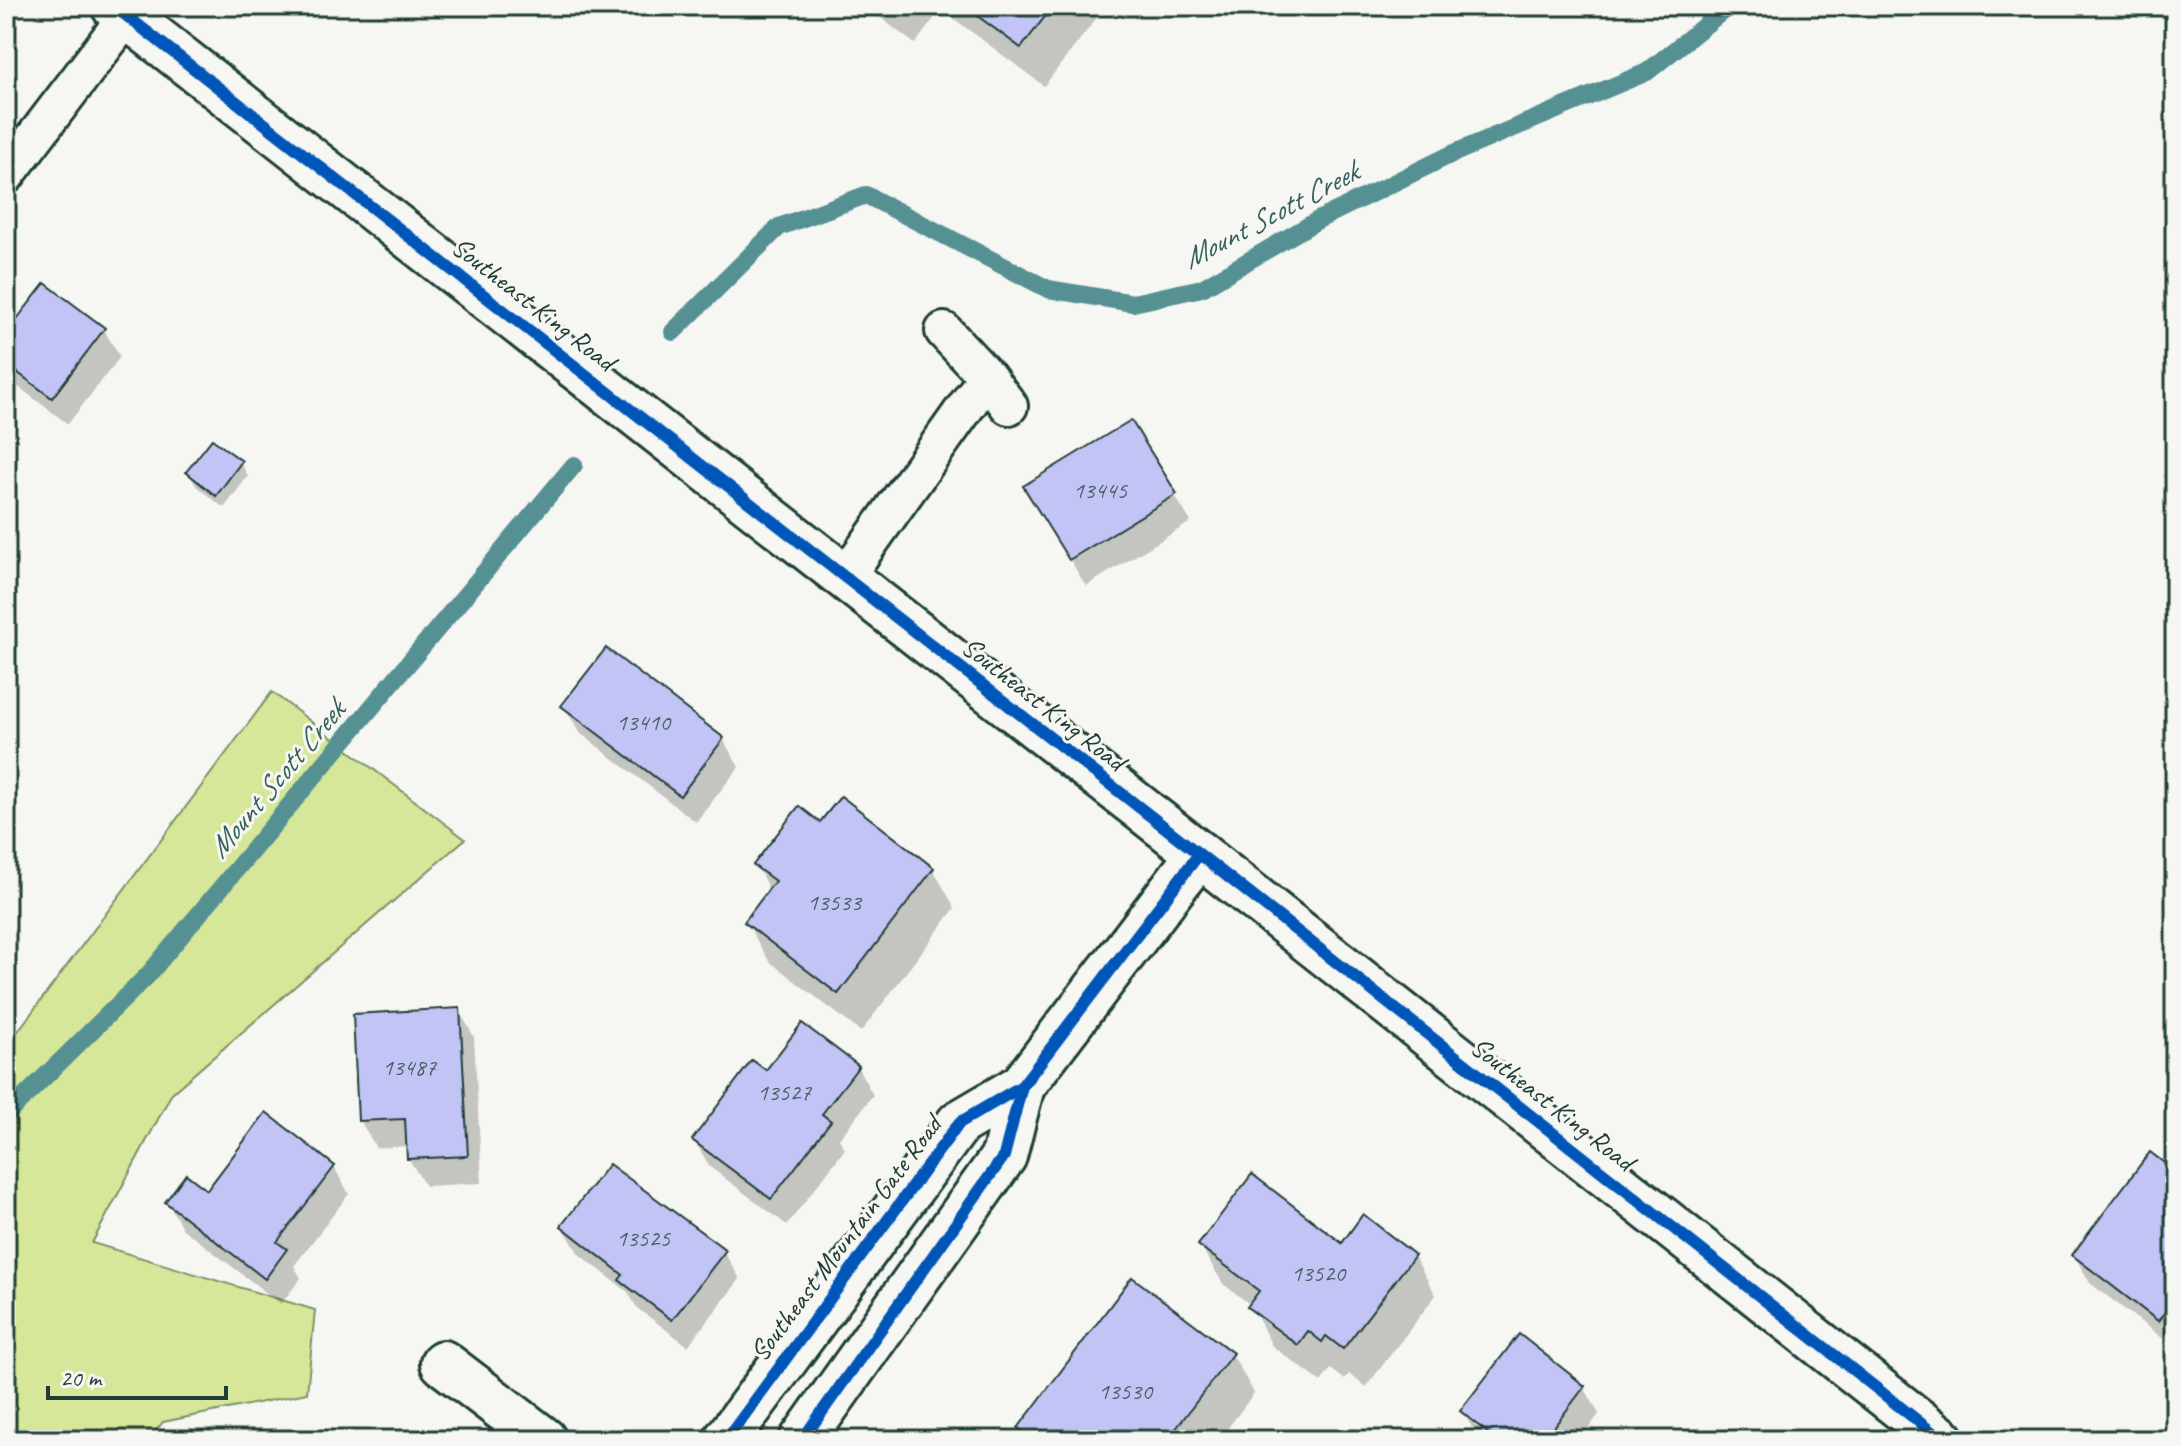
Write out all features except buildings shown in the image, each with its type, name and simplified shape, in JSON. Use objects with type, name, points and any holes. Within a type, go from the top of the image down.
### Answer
[{"type":"main road","name":"Southeast King Road","points":[[120,11],[1199,854],[1942,1440]]},
{"type":"main road","name":"Southeast Mountain Gate Road","points":[[726,1440],[959,1123],[1022,1086],[1199,854]]},
{"type":"main road","name":"Southeast Mountain Gate Road","points":[[802,1440],[1004,1156],[1022,1086]]},
{"type":"main road","points":[[443,1363],[544,1440]]},
{"type":"lane","points":[[6,175],[120,11]]},
{"type":"lane","points":[[944,331],[1009,406]]},
{"type":"lane","points":[[845,577],[987,377]]},
{"type":"green space","points":[[272,692],[465,839],[172,1093],[92,1243],[315,1310],[307,1393],[163,1422],[149,1440],[6,1440],[6,1047]]},
{"type":"waterway","name":"Mount Scott Creek","points":[[673,332],[779,227],[866,195],[1048,289],[1133,303],[1202,288],[1318,220],[1452,154],[1647,72],[1729,6]]},
{"type":"waterway","name":"Mount Scott Creek","points":[[6,1115],[148,975],[574,465]]},
{"type":"cycle path","points":[[114,6],[1199,854],[1942,1440]]},
{"type":"cycle path","points":[[726,1440],[959,1123],[1022,1086],[1199,854]]},
{"type":"cycle path","points":[[802,1440],[1004,1156],[1022,1086]]}]
